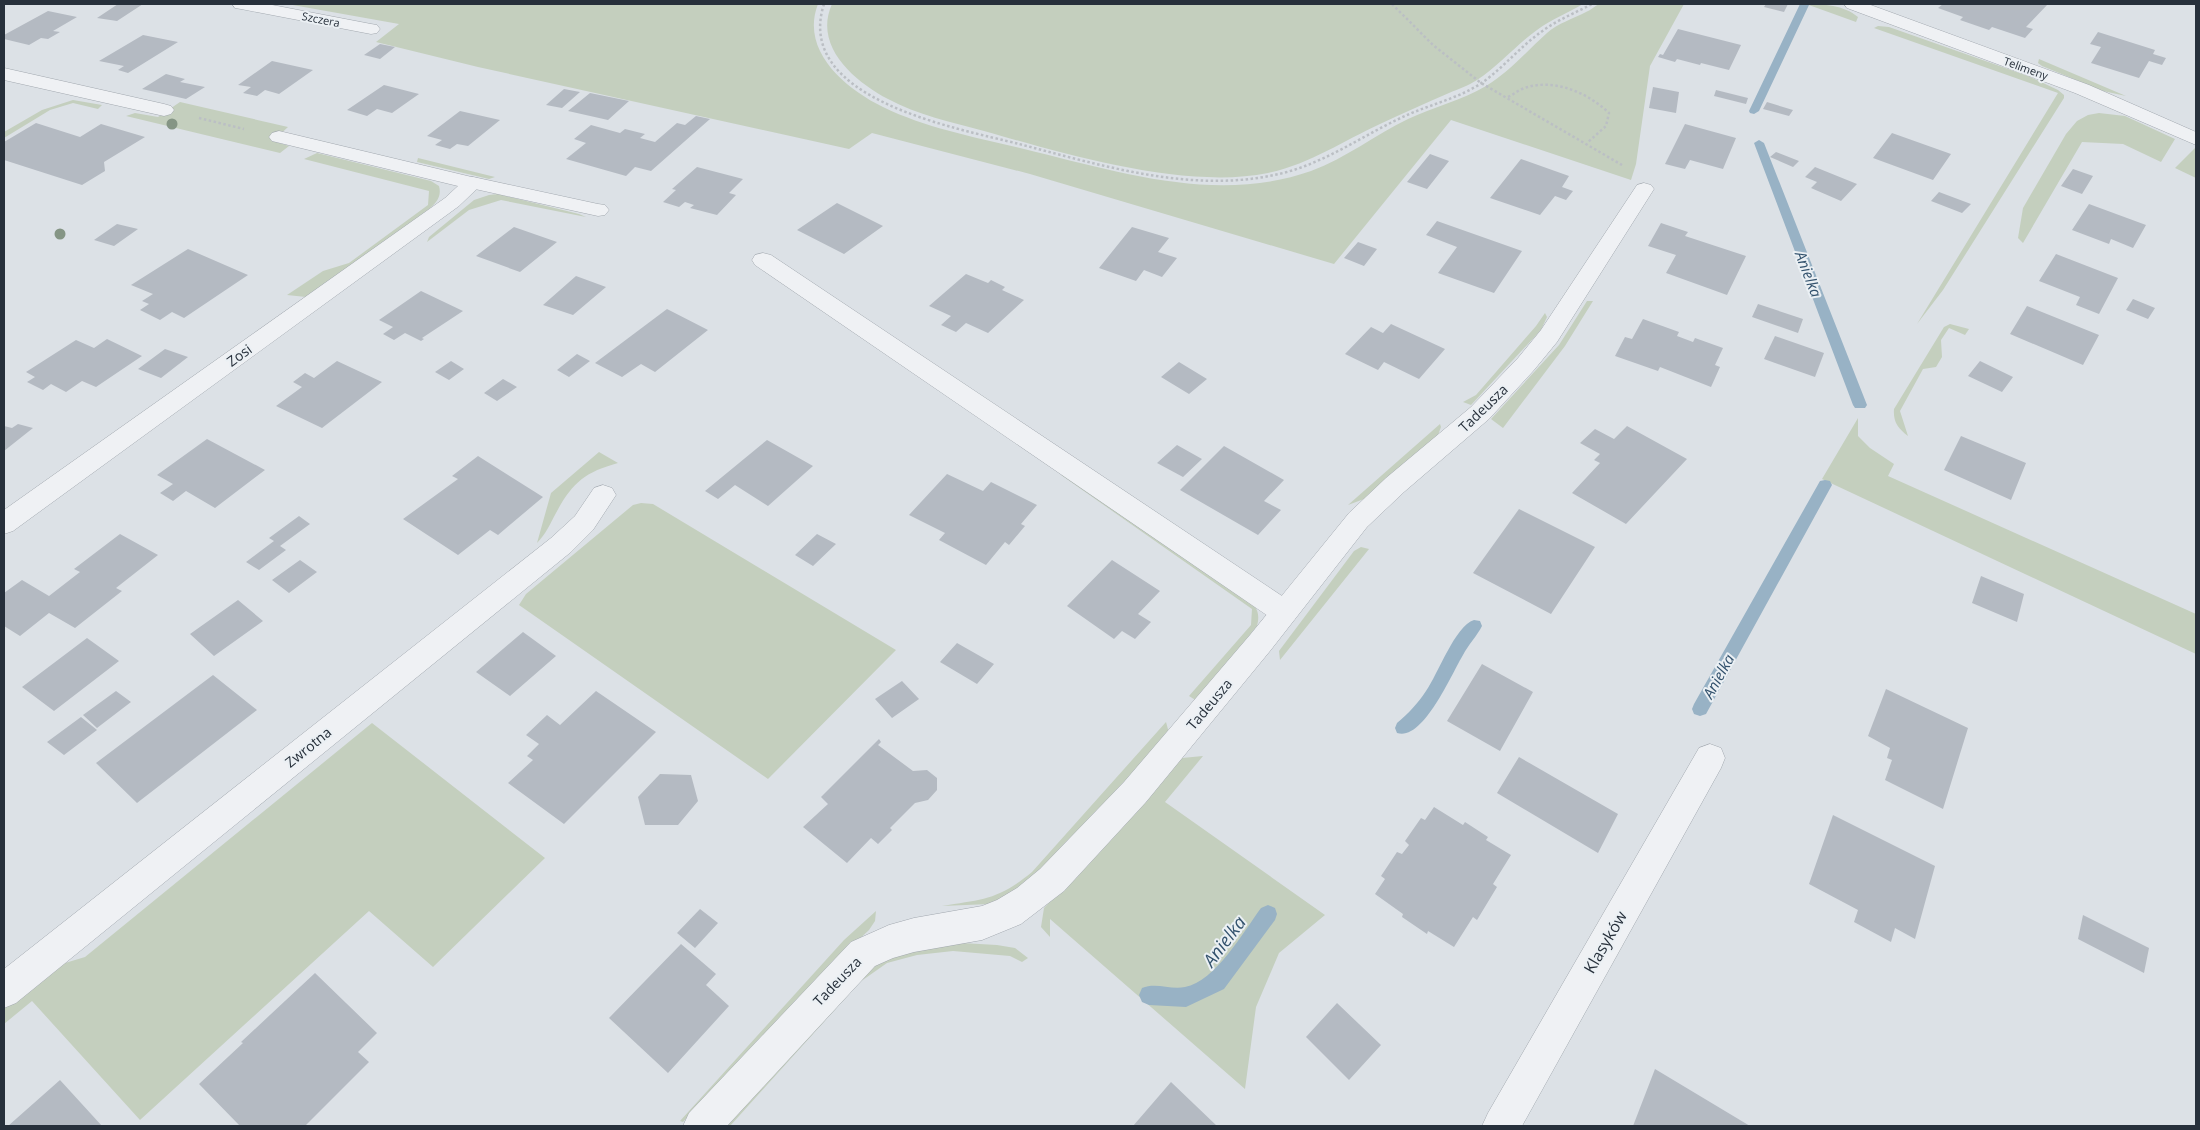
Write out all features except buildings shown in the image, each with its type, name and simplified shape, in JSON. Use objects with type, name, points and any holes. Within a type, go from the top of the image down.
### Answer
[{"type":"street","name":"Szczera","points":[[241,4],[371,29]]},
{"type":"street","name":"Telimeny","points":[[1853,4],[2082,88],[2196,138]]},
{"type":"street","points":[[4,74],[164,110]]},
{"type":"street","points":[[279,138],[473,184],[598,210]]},
{"type":"street","name":"Zosi","points":[[4,524],[452,202],[473,184]]},
{"type":"street","name":"Tadeusza","points":[[702,1126],[863,954],[897,940],[982,923],[1009,912],[1052,880],[1136,792],[1358,520],[1480,413],[1526,364],[1549,336],[1644,189]]},
{"type":"street","points":[[762,260],[1284,612]]},
{"type":"street","name":"Zwrotna","points":[[4,991],[562,545],[584,523],[603,495]]},
{"type":"street","name":"Klasyków","points":[[1500,1126],[1710,758]]},
{"type":"path","points":[[824,4],[820,26],[821,44],[827,57],[846,76],[883,102],[914,116],[1108,166],[1162,176],[1227,181],[1283,174],[1324,159],[1398,119],[1481,83],[1519,53],[1539,33],[1558,20],[1592,4]]},
{"type":"path","points":[[1392,4],[1433,45],[1481,83],[1508,97],[1624,167]]},
{"type":"path","points":[[1508,97],[1522,89],[1543,86],[1581,92],[1599,102],[1609,113],[1606,126],[1587,144]]},
{"type":"path","points":[[164,110],[279,138]]},
{"type":"green space","points":[[287,4],[818,4],[814,21],[815,37],[820,52],[829,66],[868,99],[901,115],[939,128],[1104,169],[1173,182],[1242,185],[1277,180],[1324,166],[1408,119],[1486,86],[1510,68],[1551,30],[1599,4],[1684,4],[1650,66],[1636,164],[1631,180],[1451,120],[1334,264],[1030,174],[872,133],[849,149],[478,67],[376,42],[399,24]]},
{"type":"green space","points":[[832,4],[1583,4],[1537,30],[1477,80],[1389,120],[1326,152],[1298,164],[1268,173],[1235,177],[1200,177],[1125,167],[1088,159],[947,121],[899,105],[875,91],[850,72],[832,48],[828,34],[828,19]]},
{"type":"green space","points":[[1806,4],[1840,8],[1858,17],[1856,22]]},
{"type":"green space","points":[[1878,26],[1889,27],[2028,76],[2058,90],[2064,95],[2064,98],[1943,290],[1917,324],[2058,93],[1874,28]]},
{"type":"green space","points":[[2039,59],[2126,96],[2103,91],[2042,66],[2038,63]]},
{"type":"green space","points":[[73,100],[102,105],[98,109],[73,103],[50,110],[4,138],[4,132],[42,110]]},
{"type":"green space","points":[[180,102],[288,127],[273,141],[289,146],[280,153],[126,116],[135,113],[158,117]]},
{"type":"green space","points":[[2099,113],[2125,116],[2175,139],[2161,162],[2123,144],[2082,142],[2023,243],[2018,238],[2023,208],[2066,134],[2077,121],[2088,115]]},
{"type":"green space","points":[[2196,148],[2196,178],[2175,168]]},
{"type":"green space","points":[[317,153],[431,181],[439,186],[440,193],[436,202],[428,210],[306,297],[287,295],[323,271],[349,263],[428,205],[429,191],[304,159]]},
{"type":"green space","points":[[418,158],[495,177],[489,179],[417,162]]},
{"type":"green space","points":[[498,194],[586,217],[501,200],[469,210],[427,242],[429,237],[474,200]]},
{"type":"green space","points":[[1587,301],[1593,301],[1565,346],[1503,428],[1491,419],[1559,345]]},
{"type":"green space","points":[[1545,313],[1547,317],[1541,330],[1471,405],[1463,402],[1476,395]]},
{"type":"green space","points":[[1950,324],[1969,329],[1965,335],[1949,328],[1941,340],[1942,357],[1936,367],[1923,369],[1900,411],[1908,436],[1897,424],[1894,418],[1894,409],[1944,327]]},
{"type":"green space","points":[[1858,418],[1858,436],[1870,448],[1894,464],[1888,476],[2196,614],[2196,654],[1822,479]]},
{"type":"green space","points":[[1440,424],[1441,427],[1438,435],[1364,499],[1348,505]]},
{"type":"green space","points":[[599,452],[618,463],[597,470],[574,486],[537,543],[551,493]]},
{"type":"green space","points":[[1066,474],[1256,608],[1258,615],[1257,626],[1197,701],[1189,696],[1251,625],[1252,609],[1061,475]]},
{"type":"green space","points":[[641,503],[653,504],[896,650],[768,779],[519,605],[526,594],[633,505]]},
{"type":"green space","points":[[1361,547],[1369,549],[1280,660],[1279,651],[1354,551]]},
{"type":"green space","points":[[1166,722],[1169,733],[1038,877],[990,904],[942,906],[990,897],[1009,888],[1032,872]]},
{"type":"green space","points":[[372,723],[545,858],[433,967],[369,911],[140,1120],[32,1001],[4,1024],[4,1001],[42,970],[85,957]]},
{"type":"green space","points":[[1203,756],[1165,802],[1325,915],[1279,953],[1256,1007],[1245,1089],[1050,919],[1050,937],[1041,927],[1044,908],[1182,758]]},
{"type":"green space","points":[[876,911],[875,921],[869,930],[812,984],[683,1122],[680,1121],[844,940]]},
{"type":"green space","points":[[944,942],[1015,948],[1028,958],[1022,962],[1010,956],[953,951],[917,955],[887,963],[860,982],[730,1126],[720,1126],[816,1021],[863,975],[882,961]]},
{"type":"waterway","name":"Anielka","points":[[1754,111],[1804,5]]},
{"type":"waterway","name":"Anielka","points":[[1759,143],[1860,405]]},
{"type":"waterway","name":"Anielka","points":[[1700,709],[1825,485]]},
{"type":"waterway","name":"Anielka","points":[[1403,728],[1427,703],[1458,649],[1474,626]]},
{"type":"waterway","name":"Anielka","points":[[1149,995],[1186,997],[1217,982],[1268,914]]}]
